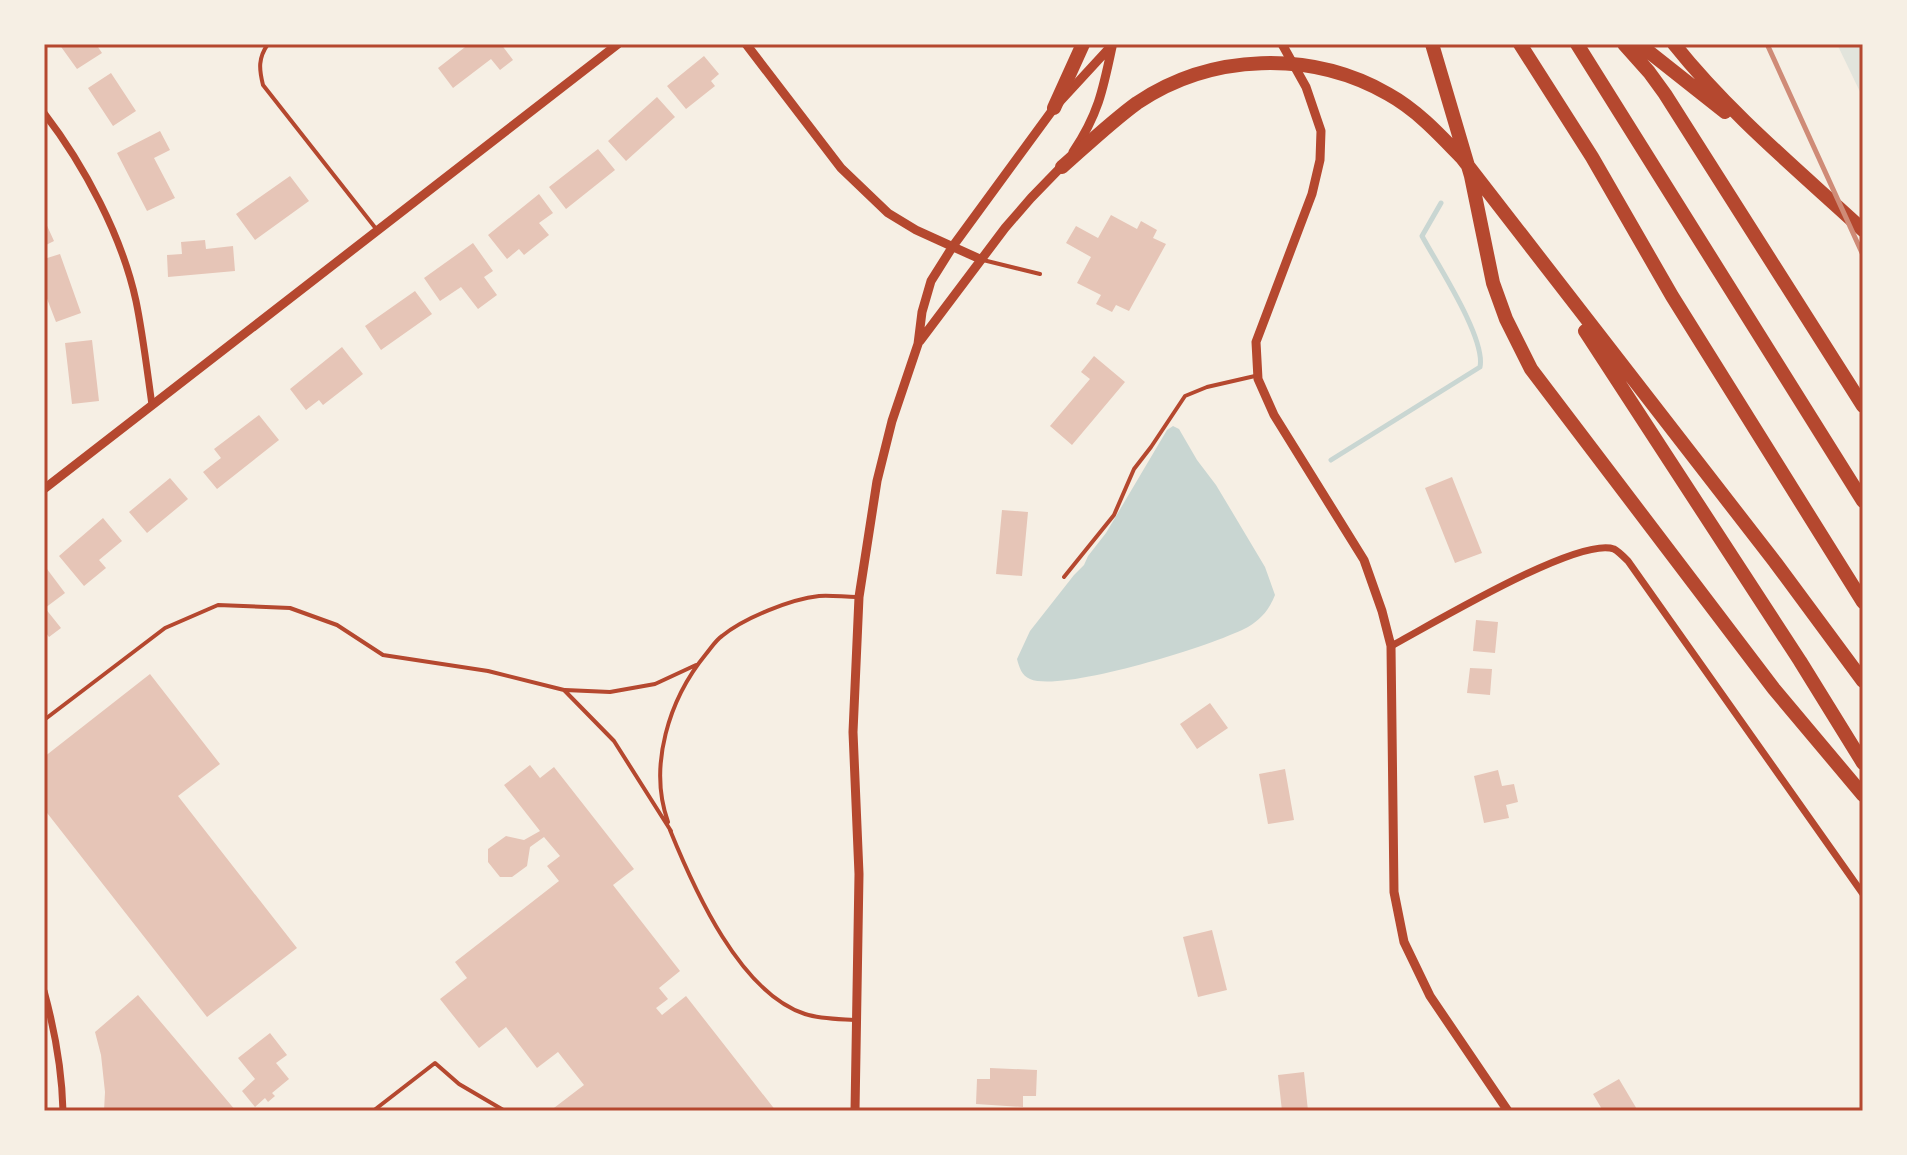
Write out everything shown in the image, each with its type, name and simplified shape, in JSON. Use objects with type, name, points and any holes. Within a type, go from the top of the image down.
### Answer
[{"type":"highway","points":[[1054,108],[1083,44]]},
{"type":"highway","points":[[1432,44],[1471,176],[1493,283],[1506,319],[1527,361],[1774,689],[1863,795]]},
{"type":"highway","points":[[1520,44],[1592,157],[1672,296],[1863,602]]},
{"type":"highway","points":[[1577,44],[1863,501]]},
{"type":"highway","points":[[1624,44],[1665,94],[1863,406]]},
{"type":"highway","points":[[1639,44],[1714,98],[1863,230]]},
{"type":"highway","points":[[1674,44],[1714,98]]},
{"type":"highway","points":[[1062,167],[1127,111],[1163,89],[1221,68],[1252,64],[1303,65],[1330,70],[1390,94],[1438,133],[1462,158],[1775,562],[1863,681]]},
{"type":"highway","points":[[1530,247],[1863,763]]},
{"type":"street","points":[[44,489],[618,44]]},
{"type":"street","points":[[746,44],[841,168],[888,213],[916,230],[980,259]]},
{"type":"street","points":[[855,1111],[859,874],[853,732],[859,597],[877,481],[892,421],[918,344],[922,312],[931,281],[1054,108],[1113,44],[1099,105],[1088,128],[1062,167],[1031,198],[980,259],[918,344]]},
{"type":"street","points":[[1282,44],[1306,87],[1321,131],[1320,160],[1312,194],[1256,342],[1257,375],[1274,415],[1364,560],[1382,611],[1391,646],[1394,892],[1404,942],[1430,996],[1508,1111]]},
{"type":"street","points":[[44,113],[89,180],[120,246],[136,300],[152,405]]},
{"type":"street","points":[[1391,646],[1524,574],[1590,548],[1614,549],[1628,561],[1863,894]]},
{"type":"street","points":[[44,991],[62,1074],[63,1111]]},
{"type":"lane","points":[[268,44],[261,53],[259,68],[263,85],[377,230]]},
{"type":"lane","points":[[980,259],[1040,274]]},
{"type":"lane","points":[[1064,577],[1114,515],[1134,469],[1185,396],[1207,387],[1257,375]]},
{"type":"lane","points":[[856,1020],[805,1014],[783,1003],[758,982],[730,948],[706,911],[671,831],[661,804],[660,773],[665,738],[676,699],[698,664],[721,636],[782,605],[817,596],[859,597]]},
{"type":"lane","points":[[44,720],[165,628],[218,605],[290,608],[337,625],[383,655],[488,671],[564,690],[610,692],[655,684],[698,664]]},
{"type":"lane","points":[[564,690],[614,741],[671,831]]},
{"type":"lane","points":[[373,1111],[435,1063],[459,1084],[505,1111]]},
{"type":"shaded area","points":[[1837,44],[1863,44],[1863,98]]},
{"type":"shaded area","points":[[1173,426],[1179,429],[1216,485],[1265,567],[1275,595],[1270,605],[1248,627],[1173,655],[1073,679],[1047,682],[1027,678],[1017,659],[1030,631],[1084,565],[1167,430]]},
{"type":"building","points":[[59,44],[96,44],[102,53],[77,69]]},
{"type":"building","points":[[469,44],[501,44],[513,60],[500,70],[491,59],[453,88],[438,68]]},
{"type":"building","points":[[704,56],[719,74],[711,81],[715,86],[686,109],[667,86]]},
{"type":"building","points":[[111,73],[136,111],[113,126],[88,88]]},
{"type":"building","points":[[657,97],[675,117],[626,161],[608,141]]},
{"type":"building","points":[[160,131],[170,150],[154,158],[175,198],[147,211],[117,153]]},
{"type":"building","points":[[598,149],[615,170],[566,209],[549,187]]},
{"type":"building","points":[[290,176],[309,201],[255,240],[236,214]]},
{"type":"building","points":[[539,194],[553,213],[539,223],[549,235],[524,255],[519,249],[507,259],[488,235]]},
{"type":"building","points":[[1111,215],[1137,229],[1141,221],[1157,230],[1153,238],[1166,244],[1129,311],[1116,305],[1112,312],[1096,304],[1101,295],[1077,283],[1091,257],[1066,243],[1076,226],[1098,238]]},
{"type":"building","points":[[44,219],[54,241],[44,246]]},
{"type":"building","points":[[205,240],[206,249],[233,246],[235,271],[168,277],[167,255],[182,254],[181,242]]},
{"type":"building","points":[[473,243],[493,271],[484,277],[497,295],[478,309],[461,287],[440,301],[424,278]]},
{"type":"building","points":[[60,254],[81,313],[56,322],[44,291],[44,259]]},
{"type":"building","points":[[415,291],[432,314],[381,350],[365,326]]},
{"type":"building","points":[[92,340],[99,401],[72,404],[65,343]]},
{"type":"building","points":[[342,347],[363,374],[323,405],[319,400],[306,410],[290,389]]},
{"type":"building","points":[[1094,356],[1125,382],[1072,445],[1050,426],[1090,379],[1081,372]]},
{"type":"building","points":[[259,415],[279,440],[217,489],[203,472],[221,458],[214,449]]},
{"type":"building","points":[[1452,477],[1482,553],[1455,563],[1425,488]]},
{"type":"building","points":[[170,478],[188,499],[147,533],[129,512]]},
{"type":"building","points":[[1002,510],[1028,512],[1022,576],[996,574]]},
{"type":"building","points":[[103,518],[122,541],[99,560],[106,568],[84,586],[59,556]]},
{"type":"building","points":[[47,569],[65,593],[45,608],[61,628],[49,637],[44,630],[44,571]]},
{"type":"building","points":[[1476,620],[1498,622],[1495,653],[1473,651]]},
{"type":"building","points":[[1470,668],[1492,669],[1490,695],[1467,693]]},
{"type":"building","points":[[150,674],[220,764],[178,796],[297,948],[207,1017],[44,809],[44,757]]},
{"type":"building","points":[[1210,703],[1228,728],[1197,749],[1180,724]]},
{"type":"building","points":[[530,765],[540,778],[554,767],[634,869],[613,885],[680,971],[659,988],[668,999],[656,1008],[662,1015],[686,996],[776,1111],[550,1111],[584,1085],[558,1052],[537,1068],[506,1027],[479,1048],[440,999],[467,978],[455,962],[559,881],[547,866],[560,856],[544,837],[530,847],[527,866],[512,877],[500,877],[488,862],[488,849],[506,836],[524,840],[540,831],[504,785]]},
{"type":"building","points":[[1285,769],[1294,820],[1268,824],[1259,774]]},
{"type":"building","points":[[1498,770],[1502,786],[1514,784],[1518,802],[1506,805],[1509,818],[1484,823],[1474,776]]},
{"type":"building","points":[[1212,930],[1227,990],[1198,997],[1183,937]]},
{"type":"building","points":[[138,995],[236,1111],[104,1111],[101,1055],[95,1032]]},
{"type":"building","points":[[270,1033],[287,1055],[276,1063],[289,1079],[272,1093],[275,1096],[268,1102],[265,1098],[255,1107],[242,1091],[255,1079],[238,1058]]},
{"type":"building","points":[[990,1068],[1037,1070],[1036,1096],[1023,1096],[1023,1107],[976,1104],[977,1079],[990,1079]]},
{"type":"building","points":[[1304,1072],[1308,1111],[1282,1111],[1278,1075]]},
{"type":"building","points":[[1619,1079],[1638,1111],[1603,1111],[1593,1094]]},
{"type":"waterway","points":[[1331,460],[1480,367],[1476,338],[1422,236],[1441,203]]},
{"type":"railway","points":[[1767,44],[1863,255]]}]
